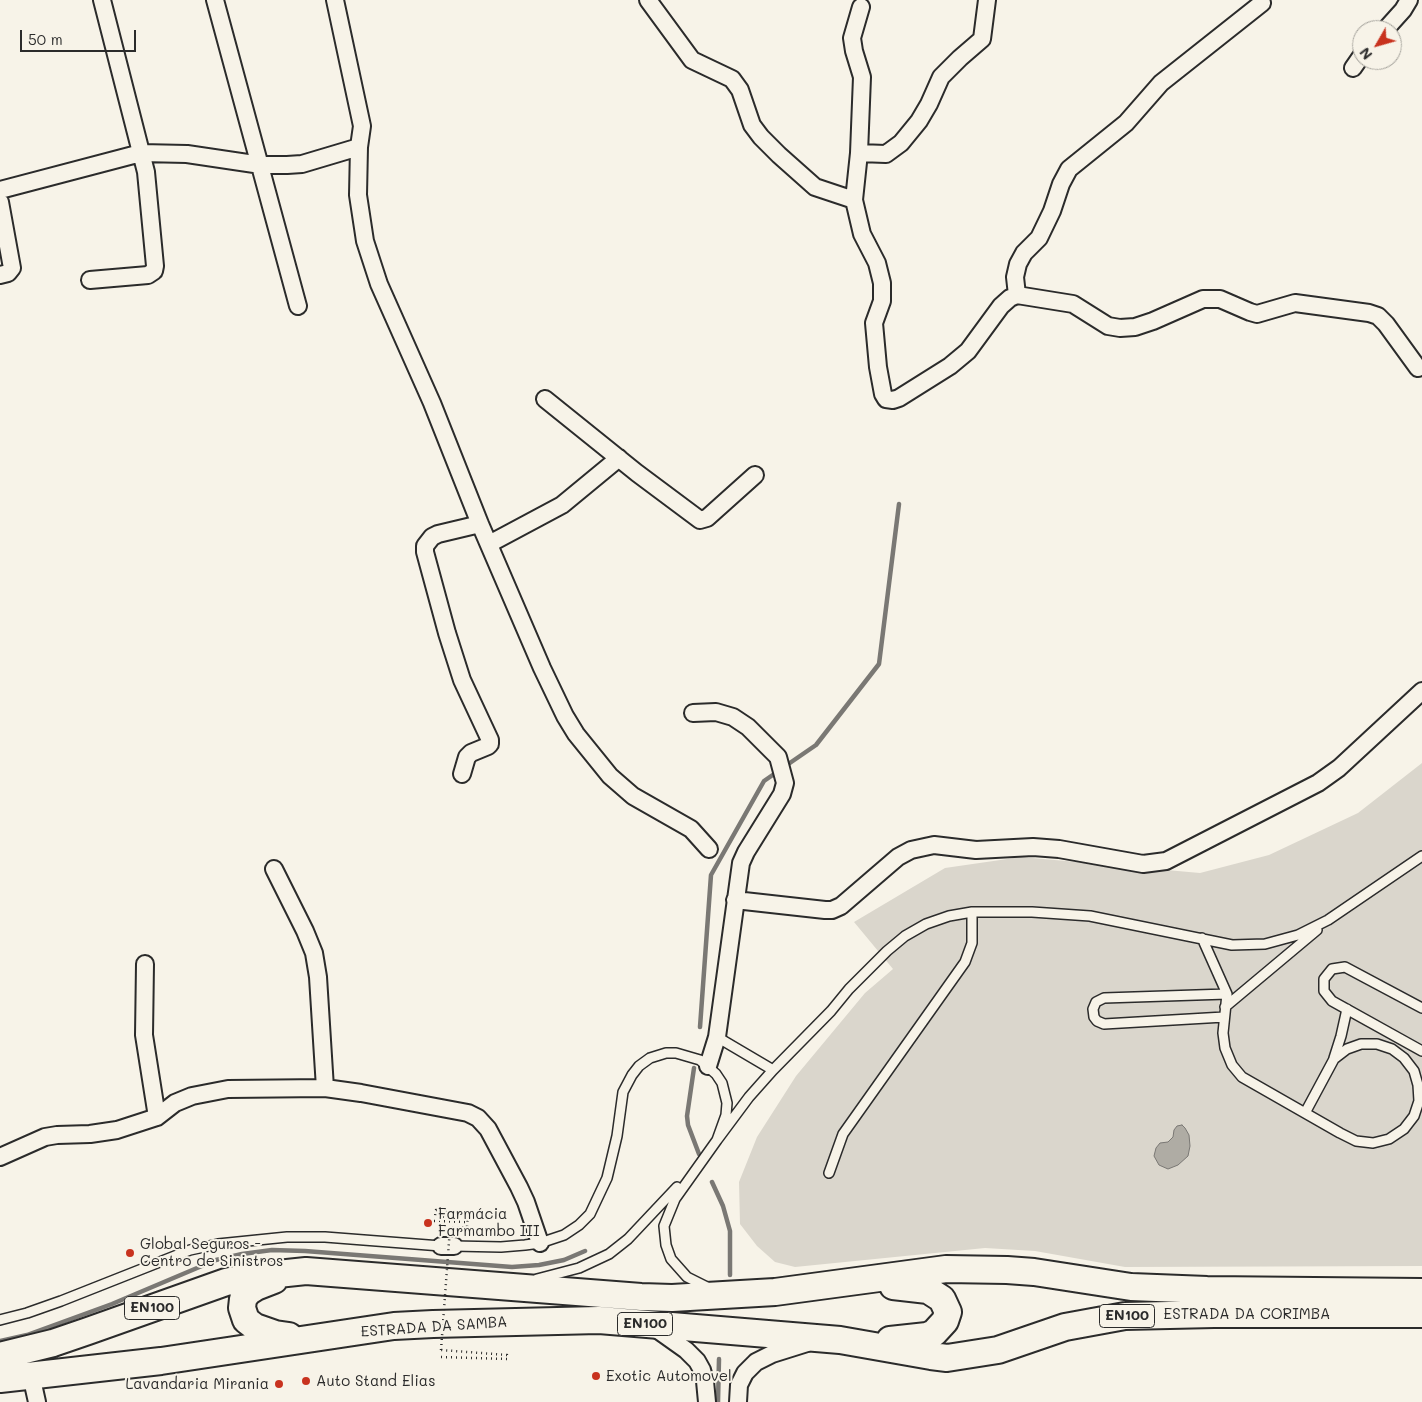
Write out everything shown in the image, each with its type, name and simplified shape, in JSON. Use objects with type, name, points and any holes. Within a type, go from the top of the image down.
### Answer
[{"type":"main road","name":"ESTRADA DA CORIMBA","points":[[840,1283],[946,1269],[1034,1272],[1131,1287],[1207,1290],[1422,1292]]},
{"type":"main road","name":"EN100","points":[[0,1356],[53,1343],[226,1282],[249,1277],[306,1271],[649,1298],[693,1298],[775,1292],[840,1283]]},
{"type":"main road","points":[[306,1271],[256,1286],[243,1299],[242,1308],[246,1320],[264,1331],[275,1334],[312,1337]]},
{"type":"main road","points":[[833,1339],[894,1340],[926,1336],[940,1328],[948,1312],[942,1299],[928,1290],[898,1286],[840,1283]]},
{"type":"main road","name":"ESTRADA DA CORIMBA","points":[[833,1339],[947,1358],[998,1350],[1066,1327],[1126,1316],[1422,1314]]},
{"type":"main road","name":"ESTRADA DA SAMBA","points":[[0,1379],[31,1374],[162,1361],[394,1326],[433,1324],[599,1320],[833,1339]]},
{"type":"street","points":[[90,280],[148,275],[154,271],[146,172],[102,0]]},
{"type":"street","points":[[215,0],[298,306]]},
{"type":"street","points":[[335,0],[362,126],[359,147],[358,195],[365,241],[379,284],[432,403],[480,524],[542,668],[565,716],[576,734],[622,788],[691,829],[709,849]]},
{"type":"street","points":[[648,0],[692,60],[732,79],[740,90],[752,125],[779,155],[815,187],[854,200]]},
{"type":"street","points":[[858,153],[886,154],[901,143],[919,121],[941,77],[982,39],[988,0]]},
{"type":"street","points":[[1394,20],[1409,0]]},
{"type":"street","points":[[1016,295],[1015,277],[1018,264],[1024,253],[1039,238],[1069,169],[1126,123],[1162,83],[1262,3]]},
{"type":"street","points":[[861,7],[852,38],[862,77],[854,200],[862,234],[877,262],[882,283],[882,301],[874,323],[878,367],[883,394],[886,399],[893,400],[899,398],[950,366],[968,350],[1001,306],[1016,295],[1073,304],[1108,326],[1120,328],[1135,328],[1203,299],[1220,298],[1258,314],[1295,303],[1369,312],[1378,316],[1386,324],[1418,368]]},
{"type":"street","points":[[0,190],[141,153],[187,154],[260,165],[287,165],[302,164],[359,147]]},
{"type":"street","points":[[0,202],[12,268],[8,273],[0,275]]},
{"type":"street","points":[[545,399],[700,520],[707,518],[755,475]]},
{"type":"street","points":[[489,544],[562,505],[619,458]]},
{"type":"street","points":[[462,774],[467,758],[471,753],[488,746],[490,740],[462,680],[447,633],[425,546],[432,537],[480,524]]},
{"type":"street","points":[[734,900],[832,910],[841,906],[898,857],[911,850],[934,845],[976,850],[1033,847],[1059,848],[1143,864],[1166,861],[1318,784],[1339,768],[1422,691]]},
{"type":"street","points":[[693,712],[716,712],[733,717],[748,726],[778,757],[785,783],[785,789],[740,863],[717,1037],[708,1066]]},
{"type":"street","points":[[274,869],[305,930],[314,953],[318,977],[325,1088]]},
{"type":"street","points":[[145,964],[144,1035],[157,1116]]},
{"type":"street","points":[[0,1157],[45,1137],[57,1134],[90,1134],[117,1130],[157,1116],[192,1096],[228,1089],[325,1088],[361,1093],[442,1107],[468,1113],[478,1118],[488,1129],[522,1195],[540,1242]]},
{"type":"street","points":[[649,1324],[686,1350],[697,1361],[706,1381],[707,1402]]},
{"type":"street","points":[[738,1402],[739,1385],[745,1373],[756,1362],[789,1347],[833,1339]]},
{"type":"street","points":[[31,1374],[36,1402]]},
{"type":"lane","points":[[1225,1006],[1328,920],[1422,856]]},
{"type":"lane","points":[[775,1292],[706,1287],[687,1277],[671,1259],[666,1245],[664,1226],[675,1198],[749,1098],[773,1070],[831,1011],[849,989],[905,936],[926,924],[948,916],[972,912],[1032,912],[1090,916],[1232,944],[1265,944],[1298,935],[1328,920]]},
{"type":"lane","points":[[829,1173],[843,1134],[965,962],[972,943],[972,912]]},
{"type":"lane","points":[[1202,938],[1227,994],[1223,1033],[1225,1048],[1232,1065],[1242,1077],[1356,1141],[1373,1143],[1390,1139],[1404,1129],[1414,1116],[1422,1096]]},
{"type":"lane","points":[[1422,1008],[1351,970],[1338,967],[1327,973],[1324,979],[1324,991],[1332,1001],[1422,1051]]},
{"type":"lane","points":[[1224,1017],[1104,1024],[1097,1021],[1094,1017],[1093,1009],[1096,1002],[1104,998],[1227,994]]},
{"type":"lane","points":[[1305,1113],[1334,1059],[1347,1009]]},
{"type":"lane","points":[[717,1037],[773,1070]]},
{"type":"lane","points":[[1334,1059],[1347,1049],[1361,1044],[1377,1044],[1392,1049],[1404,1058],[1414,1071],[1418,1085],[1419,1101],[1414,1116]]},
{"type":"lane","points":[[0,1320],[36,1310],[190,1250],[218,1244],[287,1237],[325,1237],[501,1248],[540,1242],[564,1235],[579,1225],[590,1214],[599,1198],[607,1178],[613,1153],[623,1092],[639,1066],[650,1058],[666,1053],[693,1057],[708,1066],[722,1083],[727,1103],[726,1114],[717,1140]]},
{"type":"lane","points":[[473,1283],[529,1281],[555,1276],[609,1254],[628,1238],[698,1165]]},
{"type":"path","points":[[434,1221],[467,1222],[467,1218],[435,1216],[436,1210],[468,1213],[467,1227],[450,1228],[441,1350],[507,1355],[507,1359],[440,1357]]},
{"type":"shaded area","points":[[1422,763],[1422,1266],[1125,1267],[1035,1251],[985,1248],[795,1267],[775,1262],[757,1246],[740,1224],[739,1182],[757,1137],[796,1076],[865,993],[893,969],[854,922],[945,868],[1021,857],[1200,873],[1269,855],[1358,813]]},
{"type":"shaded area","points":[[1182,1125],[1189,1135],[1190,1146],[1188,1156],[1178,1165],[1168,1169],[1159,1165],[1154,1156],[1156,1148],[1160,1143],[1168,1142],[1173,1137],[1177,1126]]},
{"type":"waterway","points":[[784,767],[816,745],[879,664],[899,504]]},
{"type":"waterway","points":[[700,1027],[711,875],[764,781],[777,772]]},
{"type":"waterway","points":[[694,1068],[687,1116],[688,1125],[699,1154]]},
{"type":"waterway","points":[[712,1182],[723,1206],[730,1231],[730,1275]]},
{"type":"waterway","points":[[0,1341],[27,1335],[112,1304],[216,1260],[242,1254],[272,1250],[305,1251],[512,1267],[539,1265],[564,1260],[585,1251]]},
{"type":"waterway","points":[[718,1402],[719,1359]]},
{"type":"place","name":"Farmácia Farmambo III","points":[[428,1223]]},
{"type":"place","name":"Global Seguros - Centro de Sinistros","points":[[130,1253]]},
{"type":"place","name":"Exotic Automovel","points":[[596,1376]]},
{"type":"place","name":"Auto Stand Elias","points":[[306,1381]]},
{"type":"place","name":"Lavandaria Mirania","points":[[279,1384]]}]
